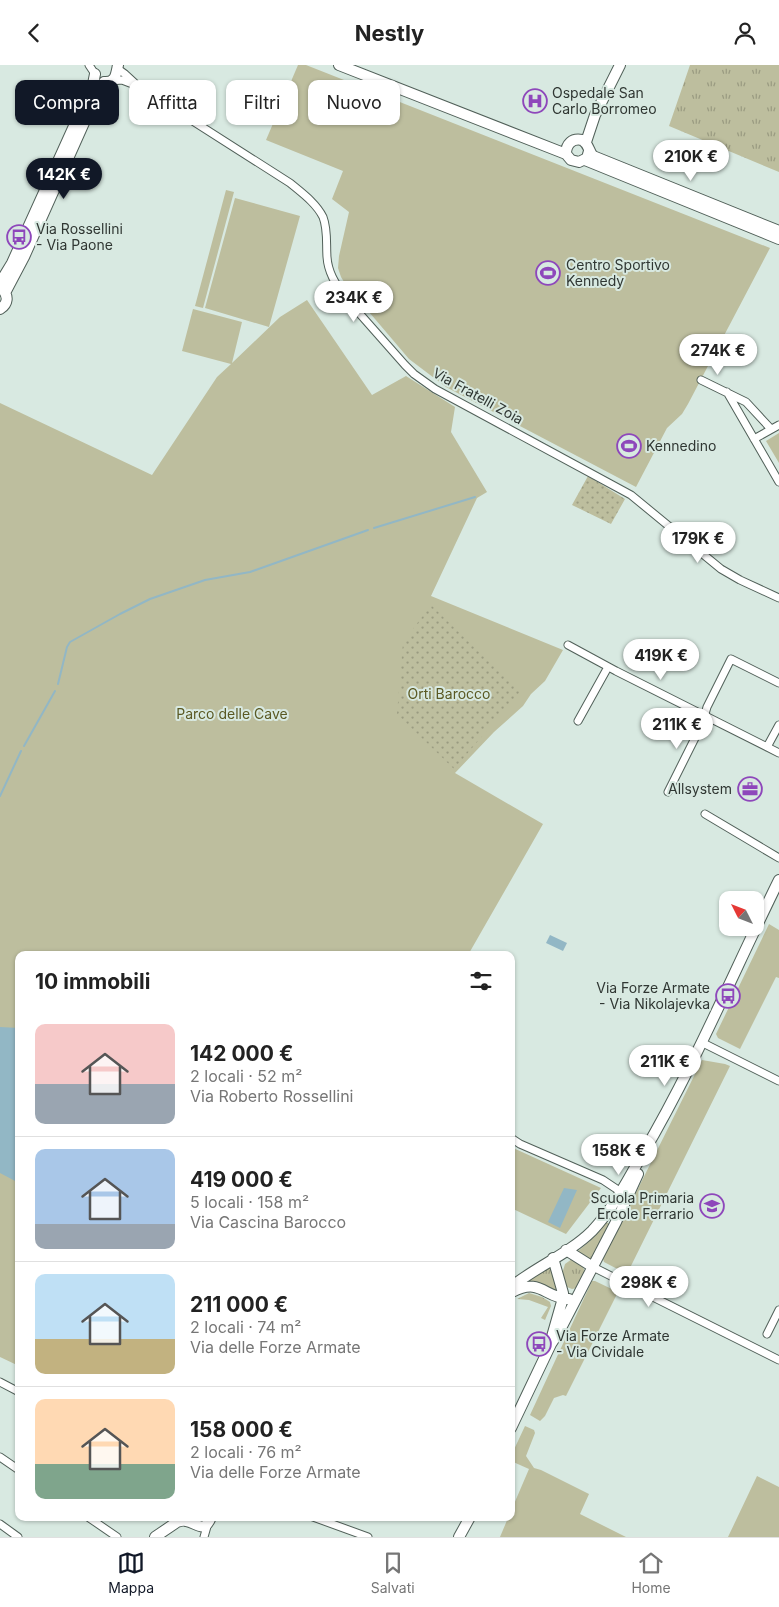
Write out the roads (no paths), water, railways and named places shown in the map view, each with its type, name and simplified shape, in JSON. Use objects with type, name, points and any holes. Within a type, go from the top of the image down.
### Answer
[{"type":"street","points":[[339,65],[579,148],[779,239]]},
{"type":"street","points":[[357,65],[555,144],[579,148],[593,156],[779,231]]},
{"type":"street","points":[[579,148],[620,65]]},
{"type":"street","points":[[112,80],[116,76],[117,67]]},
{"type":"street","name":"Via Fratelli Zoia","points":[[117,67],[132,80]]},
{"type":"street","points":[[0,283],[12,263],[93,84],[94,69]]},
{"type":"street","points":[[0,309],[6,302],[3,290],[24,257],[83,125]]},
{"type":"street","name":"Via Fratelli Zoia","points":[[199,125],[290,183],[310,200],[322,217],[326,228],[327,259],[330,275],[334,282],[414,374],[435,389],[632,495],[721,569],[779,598]]},
{"type":"street","points":[[701,380],[746,402],[771,429]]},
{"type":"street","points":[[727,392],[779,482]]},
{"type":"street","points":[[737,409],[746,402]]},
{"type":"street","points":[[754,439],[779,425]]},
{"type":"street","points":[[568,645],[779,753]]},
{"type":"street","points":[[668,792],[702,724],[704,715],[731,659],[779,683]]},
{"type":"street","points":[[578,721],[608,667]]},
{"type":"street","points":[[767,747],[779,725]]},
{"type":"street","points":[[705,814],[779,858]]},
{"type":"street","points":[[515,1284],[589,1233],[613,1204],[650,1143],[779,880]]},
{"type":"street","points":[[701,1042],[779,1081]]},
{"type":"street","points":[[515,1141],[603,1180],[620,1192],[621,1200],[616,1211],[616,1222]]},
{"type":"street","points":[[515,1420],[551,1343],[560,1331],[616,1222],[647,1155],[650,1143]]},
{"type":"street","points":[[603,1180],[612,1192],[613,1204]]},
{"type":"street","points":[[566,1250],[593,1267],[779,1361]]},
{"type":"street","points":[[551,1343],[563,1298],[553,1258]]},
{"type":"street","points":[[515,1290],[521,1287],[534,1286],[563,1298],[577,1297]]},
{"type":"street","points":[[767,1334],[779,1310]]},
{"type":"street","points":[[0,1382],[15,1389]]},
{"type":"street","points":[[0,1457],[15,1467]]},
{"type":"street","points":[[94,1521],[117,1537]]},
{"type":"street","points":[[156,1537],[176,1521]]},
{"type":"street","points":[[193,1523],[202,1527],[208,1521]]},
{"type":"street","points":[[203,1537],[209,1521]]},
{"type":"street","points":[[324,1521],[368,1537]]},
{"type":"street","points":[[459,1537],[468,1521]]},
{"type":"street","points":[[464,1537],[469,1521]]},
{"type":"street","points":[[193,1523],[203,1537]]},
{"type":"street","points":[[0,1524],[18,1537]]},
{"type":"water","points":[[550,935],[567,943],[563,951],[546,943]]},
{"type":"water","points":[[0,1027],[15,1028],[15,1181],[0,1173]]},
{"type":"water","points":[[564,1188],[577,1190],[560,1228],[548,1222]]},
{"type":"waterway","points":[[374,528],[475,497]]},
{"type":"waterway","points":[[58,684],[67,647],[70,642],[150,599],[205,580],[250,572],[368,530]]},
{"type":"waterway","points":[[24,746],[55,691]]},
{"type":"waterway","points":[[0,796],[21,751]]},
{"type":"place","name":"Ospedale San Carlo Borromeo","points":[[535,101]]},
{"type":"place","name":"Via Rossellini - Via Paone","points":[[19,237]]},
{"type":"place","name":"Centro Sportivo Kennedy","points":[[548,273]]},
{"type":"place","name":"Kennedino","points":[[629,446]]},
{"type":"place","name":"Allsystem","points":[[750,789]]},
{"type":"place","name":"Via Forze Armate - Via Nikolajevka","points":[[728,996]]},
{"type":"place","name":"Scuola Primaria Ercole Ferrario","points":[[712,1206]]},
{"type":"place","name":"Via Forze Armate - Via Cividale","points":[[539,1344]]},
{"type":"park label","name":"Orti Barocco","points":[[449,694]]},
{"type":"park label","name":"Parco delle Cave","points":[[232,714]]}]
